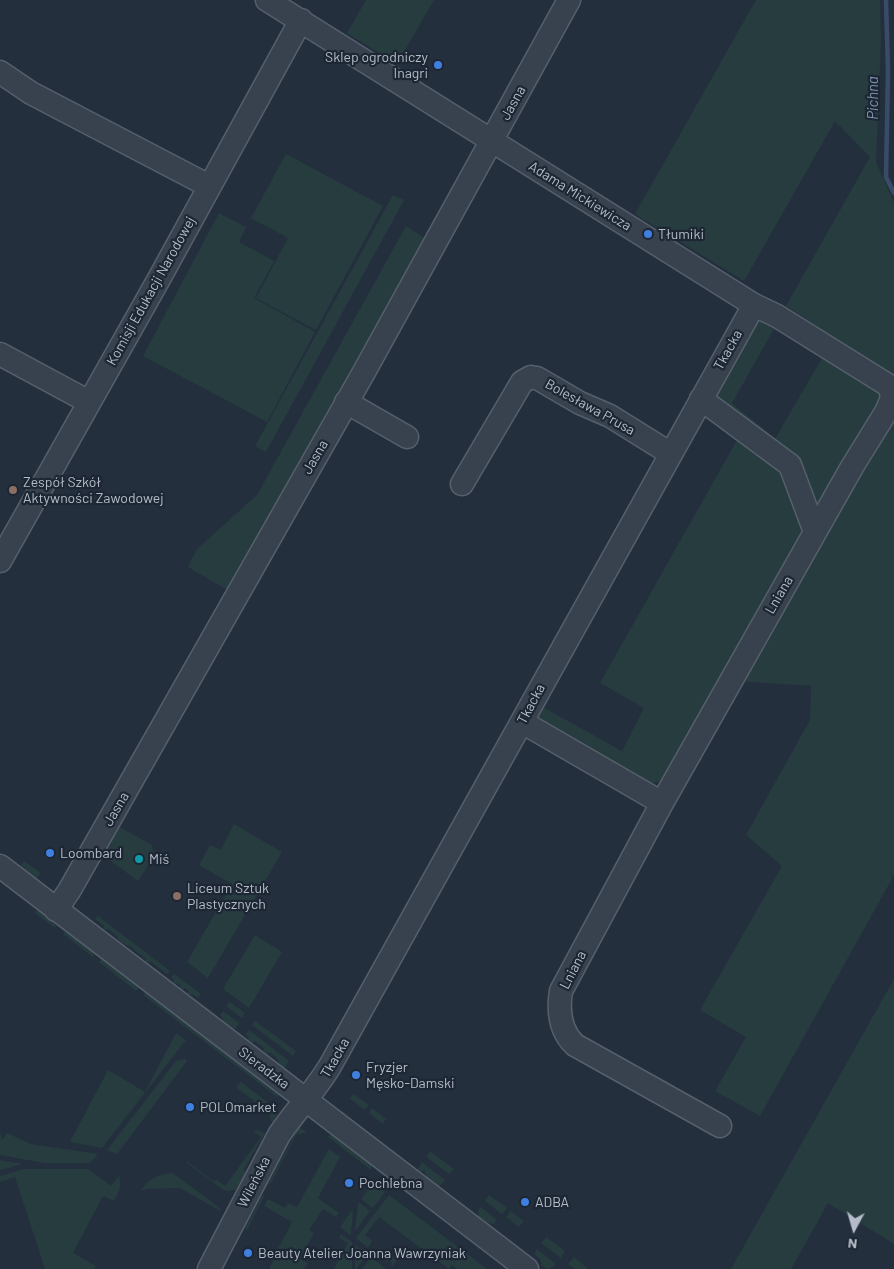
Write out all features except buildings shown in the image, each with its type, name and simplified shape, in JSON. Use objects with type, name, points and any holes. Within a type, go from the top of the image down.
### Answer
[{"type":"street","name":"Adama Mickiewicza","points":[[267,0],[754,305],[776,316],[892,388]]},
{"type":"street","name":"Jasna","points":[[56,910],[72,887],[346,402],[569,0]]},
{"type":"street","name":"Komisji Edukacji Narodowej","points":[[0,561],[301,20]]},
{"type":"street","points":[[0,72],[31,93],[209,186]]},
{"type":"street","name":"Tkacka","points":[[305,1100],[320,1083],[330,1066],[754,305]]},
{"type":"street","points":[[0,354],[89,402]]},
{"type":"street","name":"Bolesława Prusa","points":[[463,475],[522,382],[531,376],[580,403],[610,416],[671,454]]},
{"type":"street","name":"Lniana","points":[[720,1126],[575,1045],[568,1038],[560,1012],[561,991],[662,802],[852,467],[886,412],[892,398],[892,388]]},
{"type":"street","points":[[701,399],[790,464],[815,532]]},
{"type":"street","points":[[346,402],[407,437]]},
{"type":"street","points":[[522,722],[662,802]]},
{"type":"street","name":"Sieradzka","points":[[0,866],[527,1269]]},
{"type":"street","name":"Wileńska","points":[[209,1269],[279,1135],[305,1100]]},
{"type":"green space","points":[[366,0],[434,0],[397,64],[347,33]]},
{"type":"green space","points":[[756,0],[880,0],[881,41],[876,162],[894,203],[894,377],[786,306],[870,157],[835,121],[744,281],[635,214]]},
{"type":"green space","points":[[286,154],[383,206],[316,330],[256,298],[288,238],[251,218]]},
{"type":"green space","points":[[393,195],[404,200],[266,452],[255,446]]},
{"type":"green space","points":[[219,213],[246,227],[239,242],[274,261],[254,298],[315,332],[267,422],[143,356]]},
{"type":"green space","points":[[406,226],[425,238],[279,497],[229,591],[188,567],[197,549],[257,495]]},
{"type":"green space","points":[[762,321],[774,329],[732,403],[775,439],[822,358],[888,399],[822,507],[814,506],[712,402],[754,325]]},
{"type":"green space","points":[[708,409],[784,467],[808,526],[662,781],[649,784],[536,720],[543,707],[622,751],[644,708],[600,683],[737,440],[715,419],[701,420]]},
{"type":"green space","points":[[894,418],[894,875],[760,1116],[715,1091],[746,1037],[700,1010],[782,866],[746,835],[810,720],[811,686],[738,681]]},
{"type":"green space","points":[[234,824],[282,852],[208,978],[187,962],[232,884],[199,865],[210,845],[221,850]]},
{"type":"green space","points":[[118,826],[152,845],[154,856],[138,881],[101,854]]},
{"type":"green space","points":[[24,861],[41,873],[35,880],[19,868]]},
{"type":"green space","points":[[38,909],[56,923],[55,928],[35,913]]},
{"type":"green space","points":[[98,916],[170,971],[167,974],[150,961],[148,963],[145,961],[146,959],[129,945],[127,946],[108,929],[103,928],[104,926],[95,919]]},
{"type":"green space","points":[[68,932],[94,952],[93,957],[63,934]]},
{"type":"green space","points":[[255,935],[282,952],[249,1008],[223,989]]},
{"type":"green space","points":[[104,960],[138,985],[139,988],[136,991],[99,962]]},
{"type":"green space","points":[[174,974],[201,994],[198,998],[187,993],[189,991],[185,988],[183,990],[180,988],[181,986],[178,983],[173,982],[174,980],[171,977]]},
{"type":"green space","points":[[894,979],[894,1244],[828,1203],[791,1269],[731,1269]]},
{"type":"green space","points":[[145,992],[280,1094],[277,1097],[143,995]]},
{"type":"green space","points":[[230,1002],[245,1013],[242,1018],[226,1006]]},
{"type":"green space","points":[[223,1011],[239,1023],[236,1028],[230,1029],[223,1023],[220,1015]]},
{"type":"green space","points":[[255,1021],[296,1051],[293,1056],[252,1025]]},
{"type":"green space","points":[[249,1030],[289,1061],[283,1070],[278,1059],[269,1052],[267,1054],[263,1051],[264,1048],[254,1041],[252,1043],[248,1039],[249,1037],[245,1034]]},
{"type":"green space","points":[[176,1033],[186,1040],[102,1148],[70,1142],[108,1070],[145,1092]]},
{"type":"green space","points":[[185,1059],[187,1061],[117,1154],[107,1150],[176,1061]]},
{"type":"green space","points":[[241,1082],[279,1111],[273,1122],[270,1120],[270,1113],[236,1087]]},
{"type":"green space","points":[[353,1094],[369,1105],[365,1110],[350,1099]]},
{"type":"green space","points":[[372,1108],[386,1119],[383,1124],[369,1113]]},
{"type":"green space","points":[[299,1127],[307,1132],[296,1135],[270,1185],[269,1182]]},
{"type":"green space","points":[[257,1130],[265,1133],[244,1169],[247,1175],[235,1190],[226,1191],[222,1189],[186,1162],[213,1181],[217,1180],[225,1186],[261,1137],[253,1131]]},
{"type":"green space","points":[[0,1132],[2,1140],[7,1133],[31,1144],[98,1154],[90,1163],[45,1163],[0,1155]]},
{"type":"green space","points":[[331,1133],[371,1163],[371,1170],[328,1137]]},
{"type":"green space","points":[[329,1149],[340,1157],[318,1198],[339,1213],[336,1217],[323,1209],[309,1230],[314,1233],[300,1259],[308,1263],[304,1269],[269,1269],[292,1222],[264,1206],[268,1199],[285,1208],[288,1203],[297,1207]]},
{"type":"green space","points":[[430,1151],[454,1169],[449,1174],[426,1157]]},
{"type":"green space","points":[[0,1160],[23,1164],[0,1170]]},
{"type":"green space","points":[[422,1162],[445,1180],[441,1185],[437,1185],[427,1178],[424,1170],[422,1172],[418,1170]]},
{"type":"green space","points":[[24,1169],[88,1169],[111,1186],[119,1176],[120,1189],[114,1201],[103,1196],[73,1253],[96,1266],[94,1269],[45,1269],[15,1177],[0,1182],[0,1176]]},
{"type":"green space","points":[[173,1173],[221,1209],[220,1211],[180,1188],[146,1189],[141,1191],[154,1178],[163,1174]]},
{"type":"green space","points":[[373,1183],[385,1192],[373,1208],[361,1199]]},
{"type":"green space","points":[[265,1195],[247,1230],[245,1229],[262,1196]]},
{"type":"green space","points":[[389,1195],[487,1269],[457,1269],[452,1265],[449,1269],[379,1217],[365,1235],[372,1241],[368,1248],[356,1238]]},
{"type":"green space","points":[[489,1195],[507,1208],[502,1214],[485,1201]]},
{"type":"green space","points":[[359,1202],[370,1211],[355,1231],[358,1204]]},
{"type":"green space","points":[[481,1207],[497,1220],[494,1224],[487,1223],[479,1217],[478,1210]]},
{"type":"green space","points":[[353,1209],[351,1236],[340,1227]]},
{"type":"green space","points":[[511,1211],[524,1221],[519,1227],[506,1217]]},
{"type":"green space","points":[[341,1234],[352,1242],[352,1269],[334,1269],[348,1243],[339,1238]]},
{"type":"green space","points":[[546,1237],[565,1251],[561,1258],[541,1243]]},
{"type":"green space","points":[[355,1245],[368,1254],[356,1269],[355,1269]]},
{"type":"green space","points":[[379,1247],[397,1260],[392,1267],[392,1263],[389,1260],[387,1262],[374,1253]]},
{"type":"green space","points":[[537,1249],[556,1264],[552,1268],[547,1269],[542,1266],[540,1259],[534,1254]]},
{"type":"green space","points":[[371,1257],[386,1269],[362,1269]]},
{"type":"green space","points":[[574,1257],[587,1269],[575,1269],[568,1264]]},
{"type":"waterway","name":"Pichna","points":[[886,0],[888,71],[886,177],[894,193]]},
{"type":"place","name":"Sklep ogrodniczy Inagri","points":[[438,65]]},
{"type":"place","name":"Tłumiki","points":[[648,234]]},
{"type":"place","name":"Zespół Szkół Aktywności Zawodowej","points":[[13,490]]},
{"type":"place","name":"Loombard","points":[[50,853]]},
{"type":"place","name":"Miś","points":[[139,859]]},
{"type":"place","name":"Liceum Sztuk Plastycznych","points":[[177,896]]},
{"type":"place","name":"Fryzjer Męsko-Damski","points":[[356,1075]]},
{"type":"place","name":"POLOmarket","points":[[190,1107]]},
{"type":"place","name":"Pochlebna","points":[[349,1183]]},
{"type":"place","name":"ADBA","points":[[525,1202]]},
{"type":"place","name":"Beauty Atelier Joanna Wawrzyniak","points":[[248,1253]]}]
